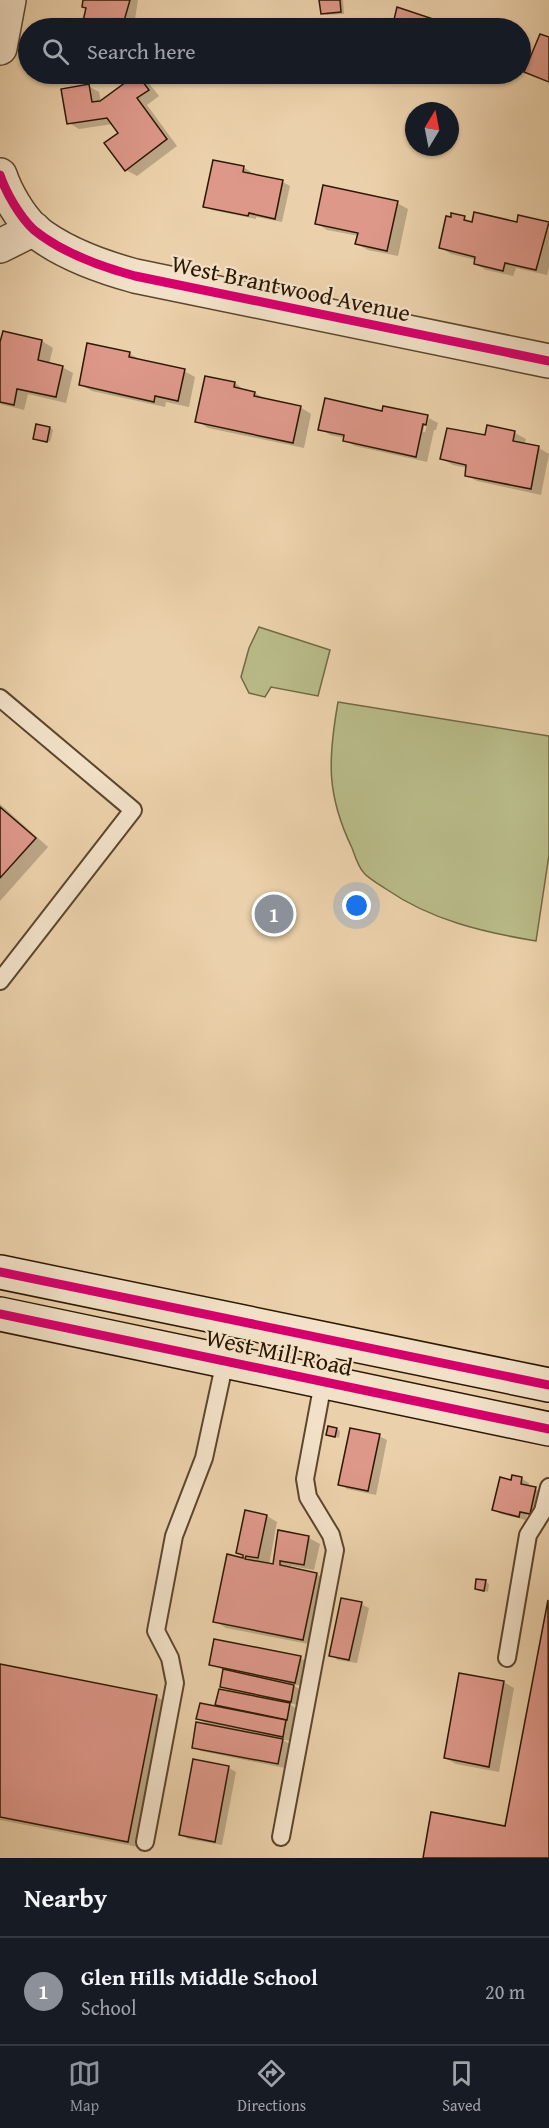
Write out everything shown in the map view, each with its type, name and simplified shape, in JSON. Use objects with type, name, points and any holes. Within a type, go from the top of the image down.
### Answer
[{"type":"main road","points":[[0,48],[9,0]]},
{"type":"main road","points":[[0,175],[23,216],[34,229],[0,246]]},
{"type":"main road","name":"West Brantwood Avenue","points":[[34,229],[86,259],[135,276],[549,361]]},
{"type":"main road","name":"West Mill Road","points":[[0,1272],[549,1384]]},
{"type":"main road","name":"West Mill Road","points":[[0,1314],[549,1429]]},
{"type":"lane","points":[[0,698],[134,810],[0,981]]},
{"type":"lane","points":[[281,1837],[335,1550],[331,1535],[308,1497],[304,1479],[331,1340]]},
{"type":"lane","points":[[145,1842],[175,1683],[170,1658],[156,1631],[174,1536],[204,1458],[225,1361]]},
{"type":"lane","points":[[507,1658],[528,1535],[543,1511],[549,1487]]},
{"type":"green space","points":[[259,627],[330,650],[318,696],[271,687],[265,697],[249,693],[241,677],[249,648]]},
{"type":"green space","points":[[338,702],[549,736],[549,855],[536,941],[477,929],[439,917],[403,900],[362,871],[337,810],[331,776],[332,741]]},
{"type":"building","points":[[83,0],[130,0],[125,18],[84,18],[86,8],[82,7]]},
{"type":"building","points":[[319,0],[340,0],[341,12],[321,14]]},
{"type":"building","points":[[397,7],[430,18],[394,18]]},
{"type":"building","points":[[540,34],[549,37],[549,82],[531,75],[531,55]]},
{"type":"building","points":[[89,84],[92,102],[100,101],[123,84],[144,84],[149,90],[137,98],[167,139],[125,171],[104,143],[118,133],[107,118],[67,124],[61,89]]},
{"type":"building","points":[[213,160],[244,166],[243,172],[283,180],[275,219],[203,207]]},
{"type":"building","points":[[323,185],[398,201],[387,251],[355,244],[358,233],[315,224]]},
{"type":"building","points":[[474,212],[517,222],[518,215],[549,222],[536,270],[505,263],[503,271],[474,264],[475,257],[439,248],[446,216],[451,217],[451,213],[465,216],[464,220],[472,222]]},
{"type":"building","points":[[3,331],[42,340],[38,360],[63,366],[56,397],[17,389],[14,405],[0,402],[0,342]]},
{"type":"building","points":[[87,343],[130,352],[129,357],[185,369],[178,401],[155,396],[154,402],[79,385]]},
{"type":"building","points":[[205,376],[235,382],[234,387],[255,392],[254,396],[301,406],[293,443],[195,422]]},
{"type":"building","points":[[325,398],[382,411],[383,406],[428,415],[426,425],[423,424],[416,457],[343,441],[344,435],[318,430]]},
{"type":"building","points":[[36,424],[50,427],[47,442],[33,439]]},
{"type":"building","points":[[487,425],[515,431],[513,441],[539,446],[531,489],[465,476],[466,465],[440,459],[447,428],[485,435]]},
{"type":"building","points":[[0,807],[36,838],[0,878]]},
{"type":"building","points":[[328,1426],[337,1428],[335,1437],[326,1435]]},
{"type":"building","points":[[350,1428],[380,1434],[368,1491],[338,1485]]},
{"type":"building","points":[[512,1475],[522,1477],[521,1484],[536,1487],[530,1514],[520,1512],[519,1517],[492,1510],[500,1477],[511,1480]]},
{"type":"building","points":[[245,1510],[267,1515],[258,1558],[246,1556],[245,1559],[273,1564],[278,1530],[309,1536],[304,1565],[280,1561],[280,1565],[317,1573],[303,1640],[213,1622],[227,1554],[243,1558],[243,1555],[236,1553]]},
{"type":"building","points":[[476,1579],[486,1580],[484,1591],[475,1589]]},
{"type":"building","points":[[341,1598],[362,1602],[349,1660],[329,1656]]},
{"type":"building","points":[[548,1600],[549,1858],[423,1858],[431,1812],[505,1826]]},
{"type":"building","points":[[214,1639],[301,1656],[295,1683],[209,1665]]},
{"type":"building","points":[[0,1664],[157,1695],[128,1842],[0,1817]]},
{"type":"building","points":[[223,1669],[294,1685],[291,1702],[220,1687]]},
{"type":"building","points":[[459,1673],[504,1681],[489,1767],[444,1758]]},
{"type":"building","points":[[219,1689],[290,1703],[287,1720],[215,1705]]},
{"type":"building","points":[[200,1703],[286,1720],[283,1737],[196,1719]]},
{"type":"building","points":[[196,1722],[283,1739],[278,1764],[192,1748]]},
{"type":"building","points":[[193,1759],[229,1766],[215,1842],[179,1835]]},
{"type":"cycle path","points":[[0,175],[14,204],[34,230],[69,252],[109,268],[135,276],[549,361]]},
{"type":"cycle path","points":[[0,1272],[549,1385]]},
{"type":"cycle path","points":[[0,1314],[549,1429]]},
{"type":"place","name":"Glen Hills Middle School","points":[[274,914]]}]
